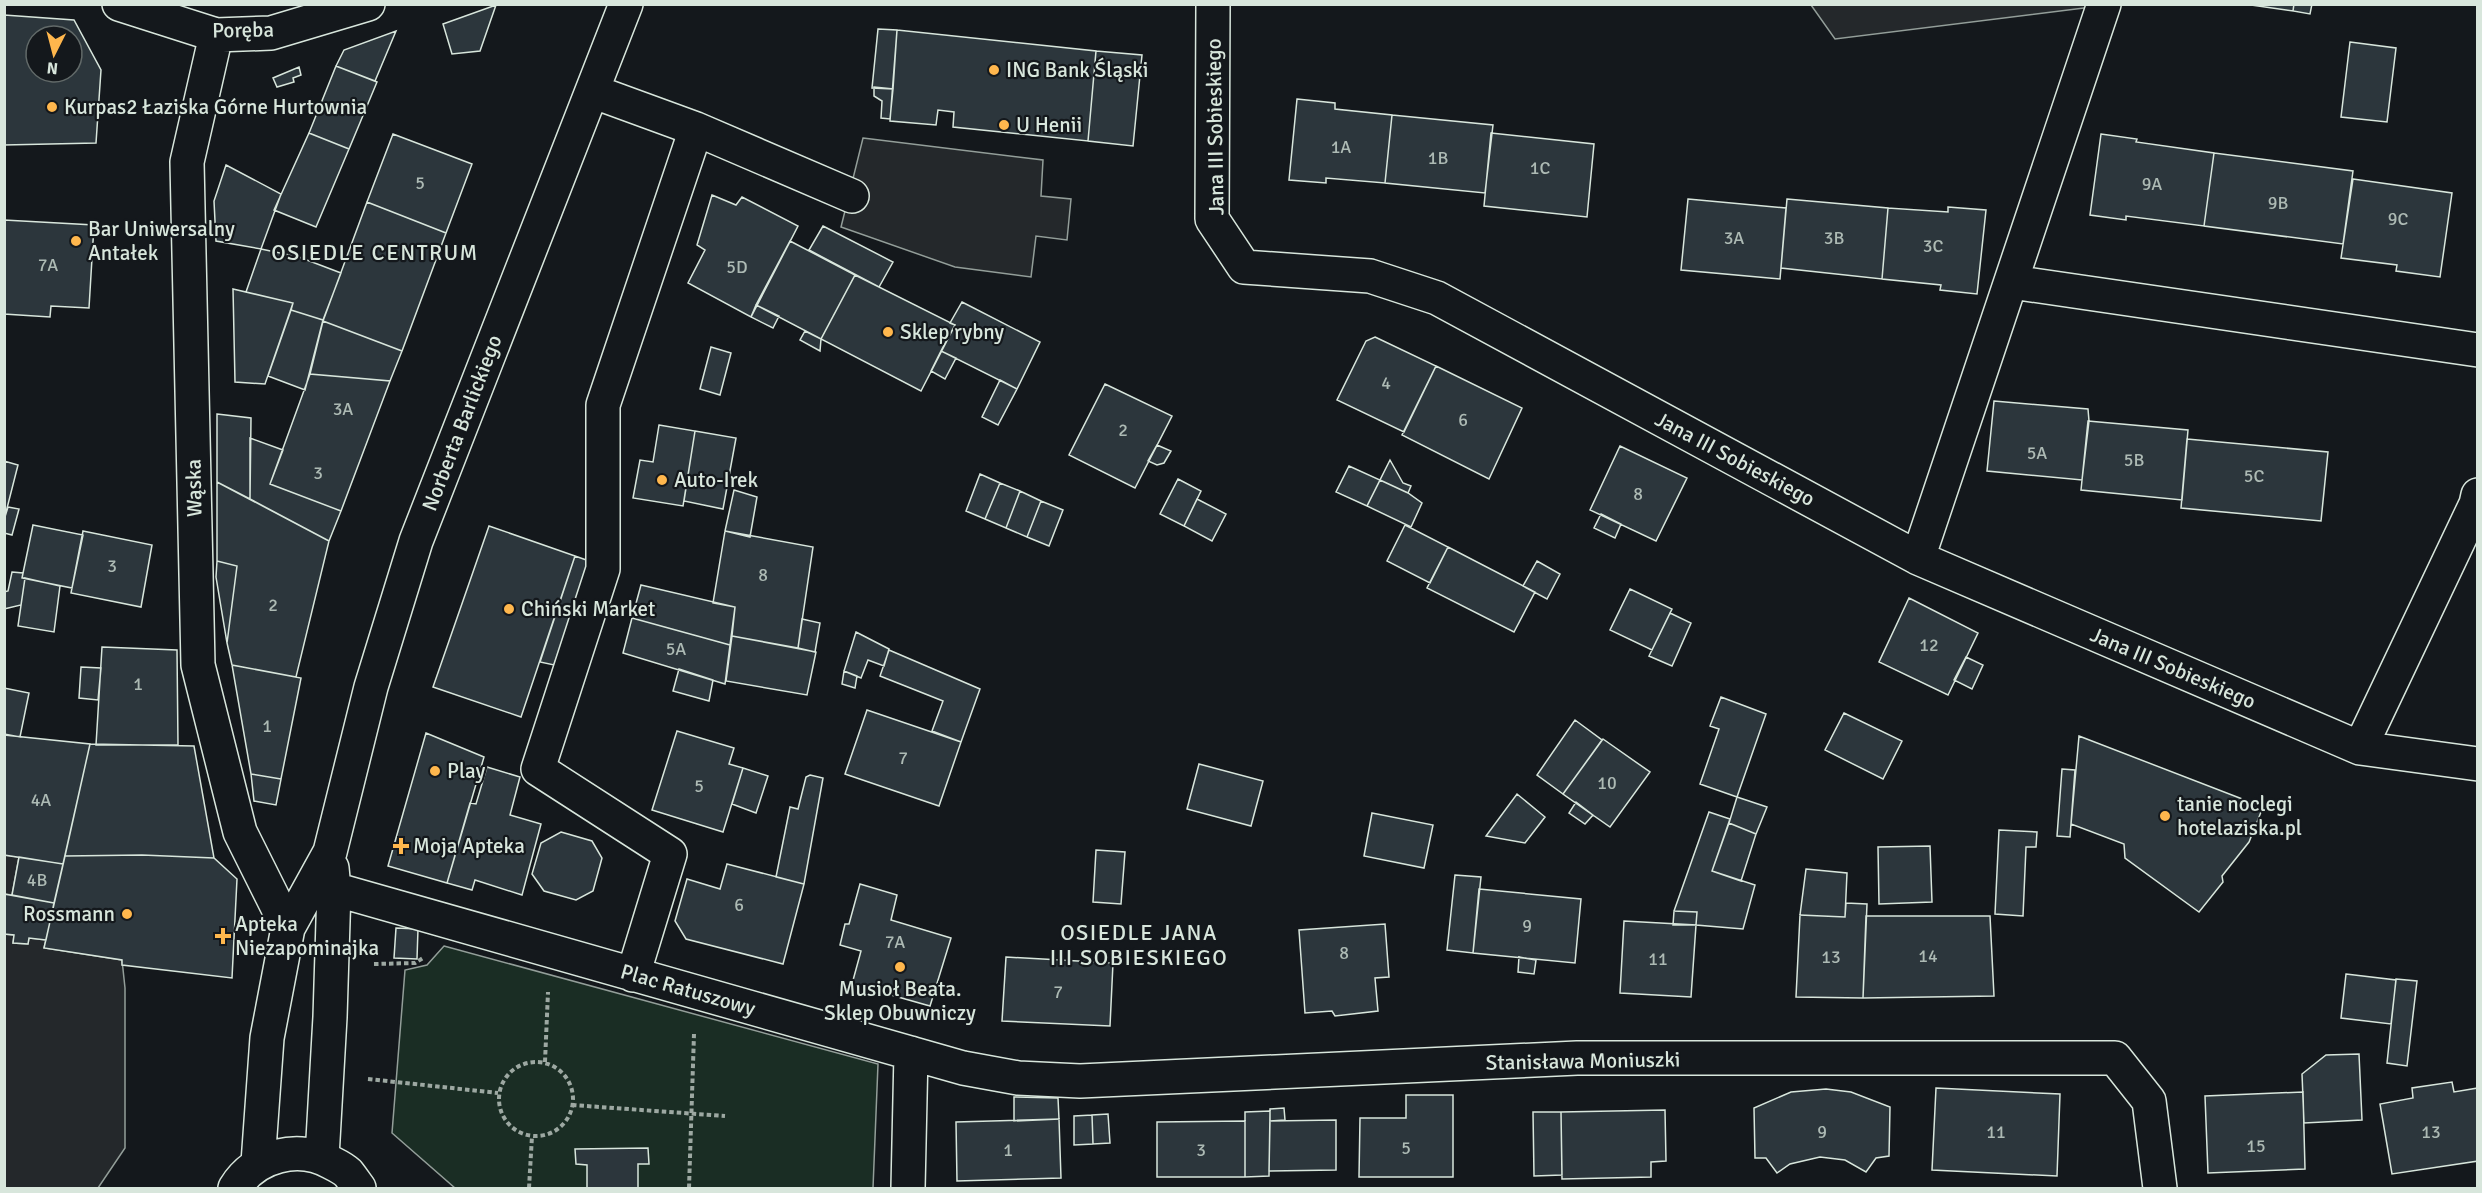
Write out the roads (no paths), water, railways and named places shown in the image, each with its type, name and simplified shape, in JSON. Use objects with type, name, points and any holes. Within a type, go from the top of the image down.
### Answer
[{"type":"street","name":"Poręba","points":[[119,4],[216,34],[271,33],[368,4]]},
{"type":"street","name":"Norberta Barlickiego","points":[[258,1163],[267,1038],[288,928],[330,852],[371,687],[416,541],[626,4]]},
{"type":"street","name":"Jana III Sobieskiego","points":[[1213,4],[1212,219],[1244,267],[1370,276],[1437,298],[1918,558],[2360,748],[2478,764]]},
{"type":"street","points":[[1918,558],[2104,4]]},
{"type":"street","name":"Wąska","points":[[216,34],[187,162],[198,665],[240,832],[288,928]]},
{"type":"street","points":[[592,91],[696,129],[852,196]]},
{"type":"street","points":[[633,975],[670,854],[538,769],[603,569],[603,405],[696,129]]},
{"type":"street","points":[[2012,282],[2478,350]]},
{"type":"street","points":[[2360,748],[2476,504],[2478,495]]},
{"type":"street","name":"Norberta Barlickiego","points":[[322,1157],[334,889],[330,852]]},
{"type":"street","name":"Plac Ratuszowy","points":[[334,889],[911,1053]]},
{"type":"street","points":[[908,1188],[911,1053]]},
{"type":"street","name":"Stanisława Moniuszki","points":[[911,1053],[963,1068],[1018,1078],[1080,1081],[1577,1058],[2115,1058],[2149,1101],[2160,1188]]},
{"type":"street","points":[[235,1188],[258,1163],[289,1153],[322,1157],[347,1172],[359,1188]]},
{"type":"place","name":"ING Bank Śląski","points":[[994,70]]},
{"type":"place","name":"Kurpas2 Łaziska Górne Hurtownia","points":[[52,107]]},
{"type":"place","name":"U Henii","points":[[1004,125]]},
{"type":"place","name":"Bar Uniwersalny Antałek","points":[[76,241]]},
{"type":"place","name":"Sklep rybny","points":[[888,332]]},
{"type":"place","name":"Auto-Irek","points":[[662,480]]},
{"type":"place","name":"Chiński Market","points":[[509,609]]},
{"type":"place","name":"Play","points":[[435,771]]},
{"type":"place","name":"tanie noclegi hotelaziska.pl","points":[[2165,816]]},
{"type":"place","name":"Moja Apteka","points":[[401,846]]},
{"type":"place","name":"Rossmann","points":[[127,914]]},
{"type":"place","name":"Apteka Niezapominajka","points":[[223,936]]},
{"type":"place","name":"Musioł Beata. Sklep Obuwniczy","points":[[900,967]]},
{"type":"district","name":"OSIEDLE CENTRUM","points":[[375,252]]},
{"type":"district","name":"OSIEDLE JANA III SOBIESKIEGO","points":[[1139,944]]}]
